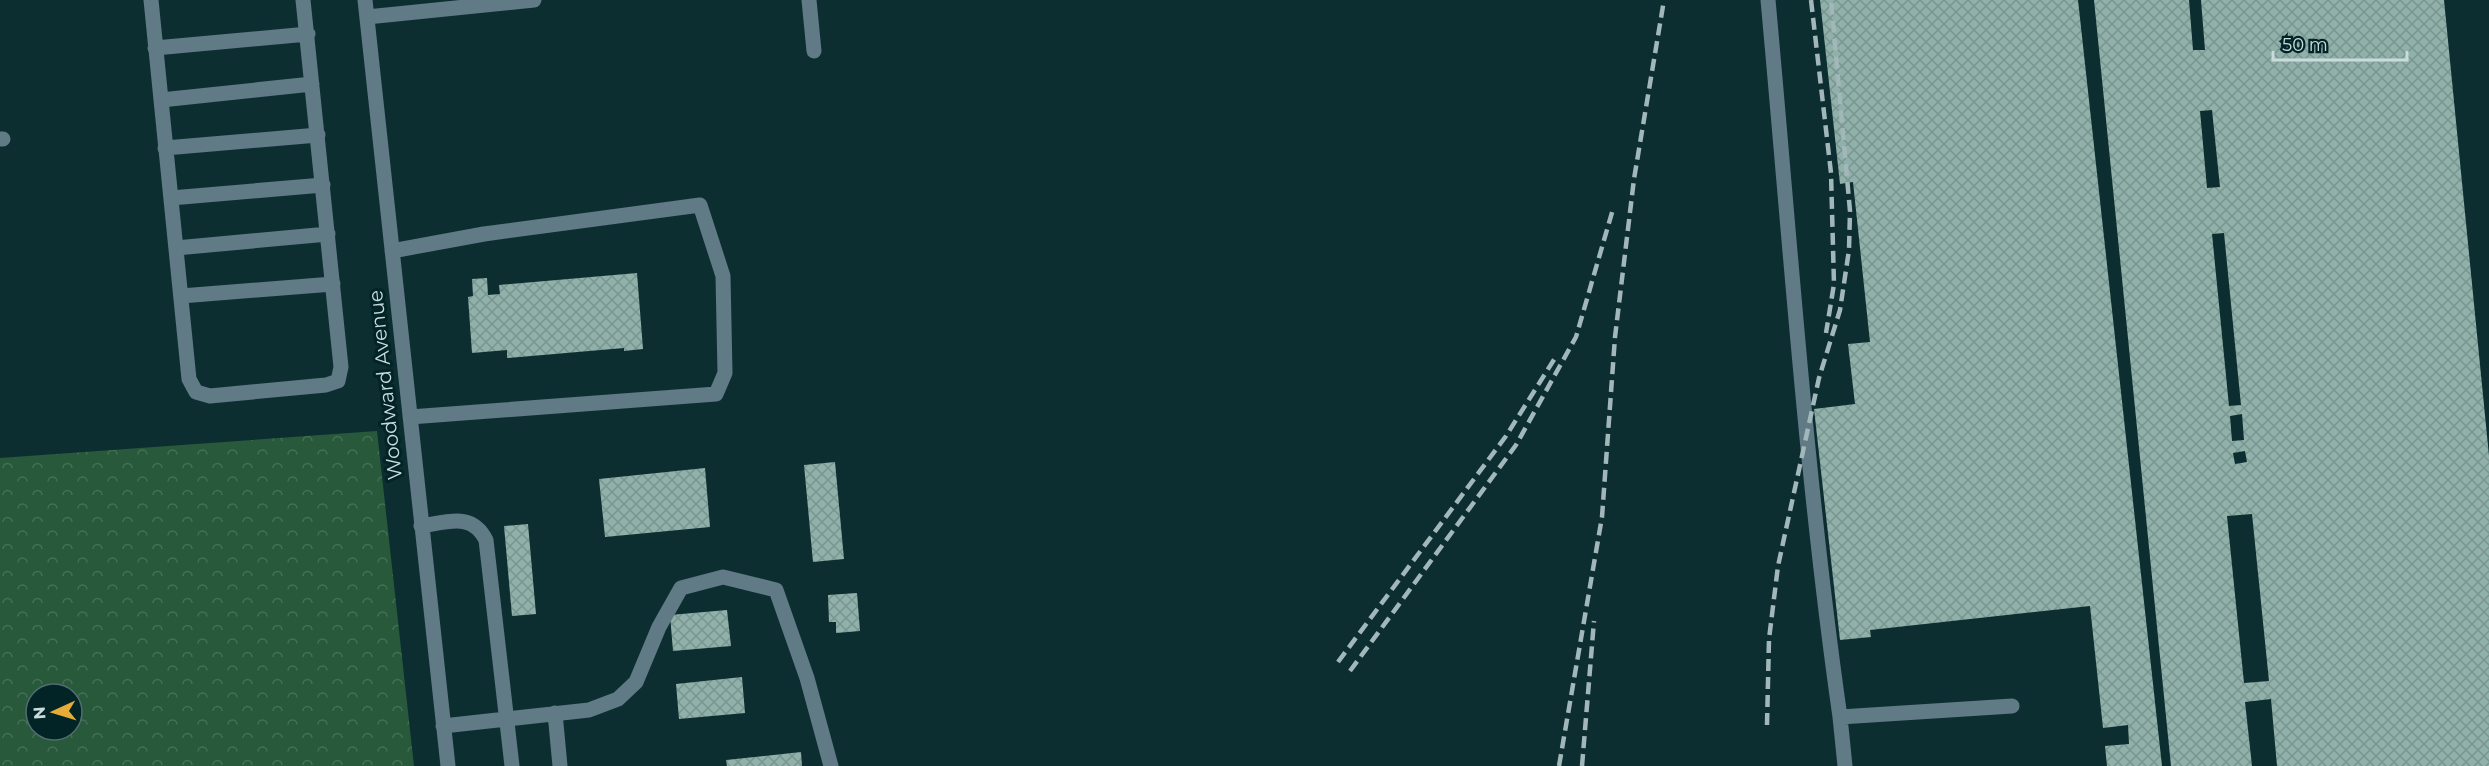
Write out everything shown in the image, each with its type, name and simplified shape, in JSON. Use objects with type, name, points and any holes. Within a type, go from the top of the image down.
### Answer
[{"type":"street","points":[[151,0],[189,379],[196,392],[210,396],[326,385],[338,381],[341,368],[303,0]]},
{"type":"street","name":"Woodward Avenue","points":[[365,0],[448,766]]},
{"type":"street","points":[[367,17],[534,0]]},
{"type":"street","points":[[809,0],[814,51]]},
{"type":"street","points":[[1768,0],[1800,344],[1806,438],[1845,766]]},
{"type":"street","points":[[155,48],[308,34]]},
{"type":"street","points":[[160,100],[312,84]]},
{"type":"street","points":[[165,148],[318,135]]},
{"type":"street","points":[[171,198],[323,185]]},
{"type":"street","points":[[392,251],[484,234],[700,205],[723,276],[725,373],[716,394],[410,417]]},
{"type":"street","points":[[176,248],[328,234]]},
{"type":"street","points":[[180,296],[333,284]]},
{"type":"street","points":[[422,526],[467,521],[480,528],[486,540],[512,766]]},
{"type":"street","points":[[443,726],[589,710],[618,699],[636,682],[659,627],[681,588],[723,578],[776,590],[807,678],[831,766]]},
{"type":"street","points":[[1840,717],[2012,706]]},
{"type":"street","points":[[555,713],[560,766]]},
{"type":"green space","points":[[377,431],[414,766],[0,766],[0,458]]},
{"type":"building","points":[[1820,0],[2078,0],[2162,766],[2107,766],[2105,746],[2129,744],[2128,725],[2103,728],[2090,606],[1870,630],[1871,637],[1840,640],[1814,409],[1855,404],[1848,344],[1870,342],[1853,182],[1840,184]]},
{"type":"building","points":[[2094,0],[2189,0],[2193,50],[2205,50],[2201,0],[2444,0],[2489,456],[2489,766],[2277,766],[2271,699],[2245,702],[2252,766],[2171,766]],"holes":[[[2212,110],[2220,187],[2207,188],[2200,111]],[[2224,233],[2241,405],[2229,406],[2212,234]],[[2242,414],[2244,440],[2232,441],[2230,416]],[[2245,451],[2247,462],[2235,464],[2233,453]],[[2252,514],[2269,681],[2244,683],[2227,516]]]},
{"type":"building","points":[[637,273],[643,349],[624,351],[624,348],[507,358],[507,350],[472,353],[468,297],[473,296],[472,279],[487,278],[488,295],[500,294],[499,285]]},
{"type":"building","points":[[835,462],[844,559],[813,562],[804,465]]},
{"type":"building","points":[[705,468],[710,527],[605,537],[599,479]]},
{"type":"building","points":[[528,524],[536,614],[512,616],[504,526]]},
{"type":"building","points":[[857,593],[860,631],[836,633],[836,622],[829,622],[828,595]]},
{"type":"building","points":[[727,610],[731,646],[673,651],[670,615]]},
{"type":"building","points":[[742,677],[745,713],[679,719],[676,684]]},
{"type":"building","points":[[801,752],[802,766],[727,766],[726,760]]},
{"type":"railway","points":[[1559,766],[1602,517],[1615,337],[1634,179],[1664,0]]},
{"type":"railway","points":[[1811,0],[1831,173],[1834,284],[1826,333]]},
{"type":"railway","points":[[1767,725],[1769,639],[1778,566],[1819,378],[1840,310],[1849,250],[1850,211],[1831,0]]},
{"type":"railway","points":[[1350,671],[1516,445],[1576,337],[1613,209]]},
{"type":"railway","points":[[1338,662],[1506,436],[1555,358]]},
{"type":"railway","points":[[1582,766],[1594,621]]}]
